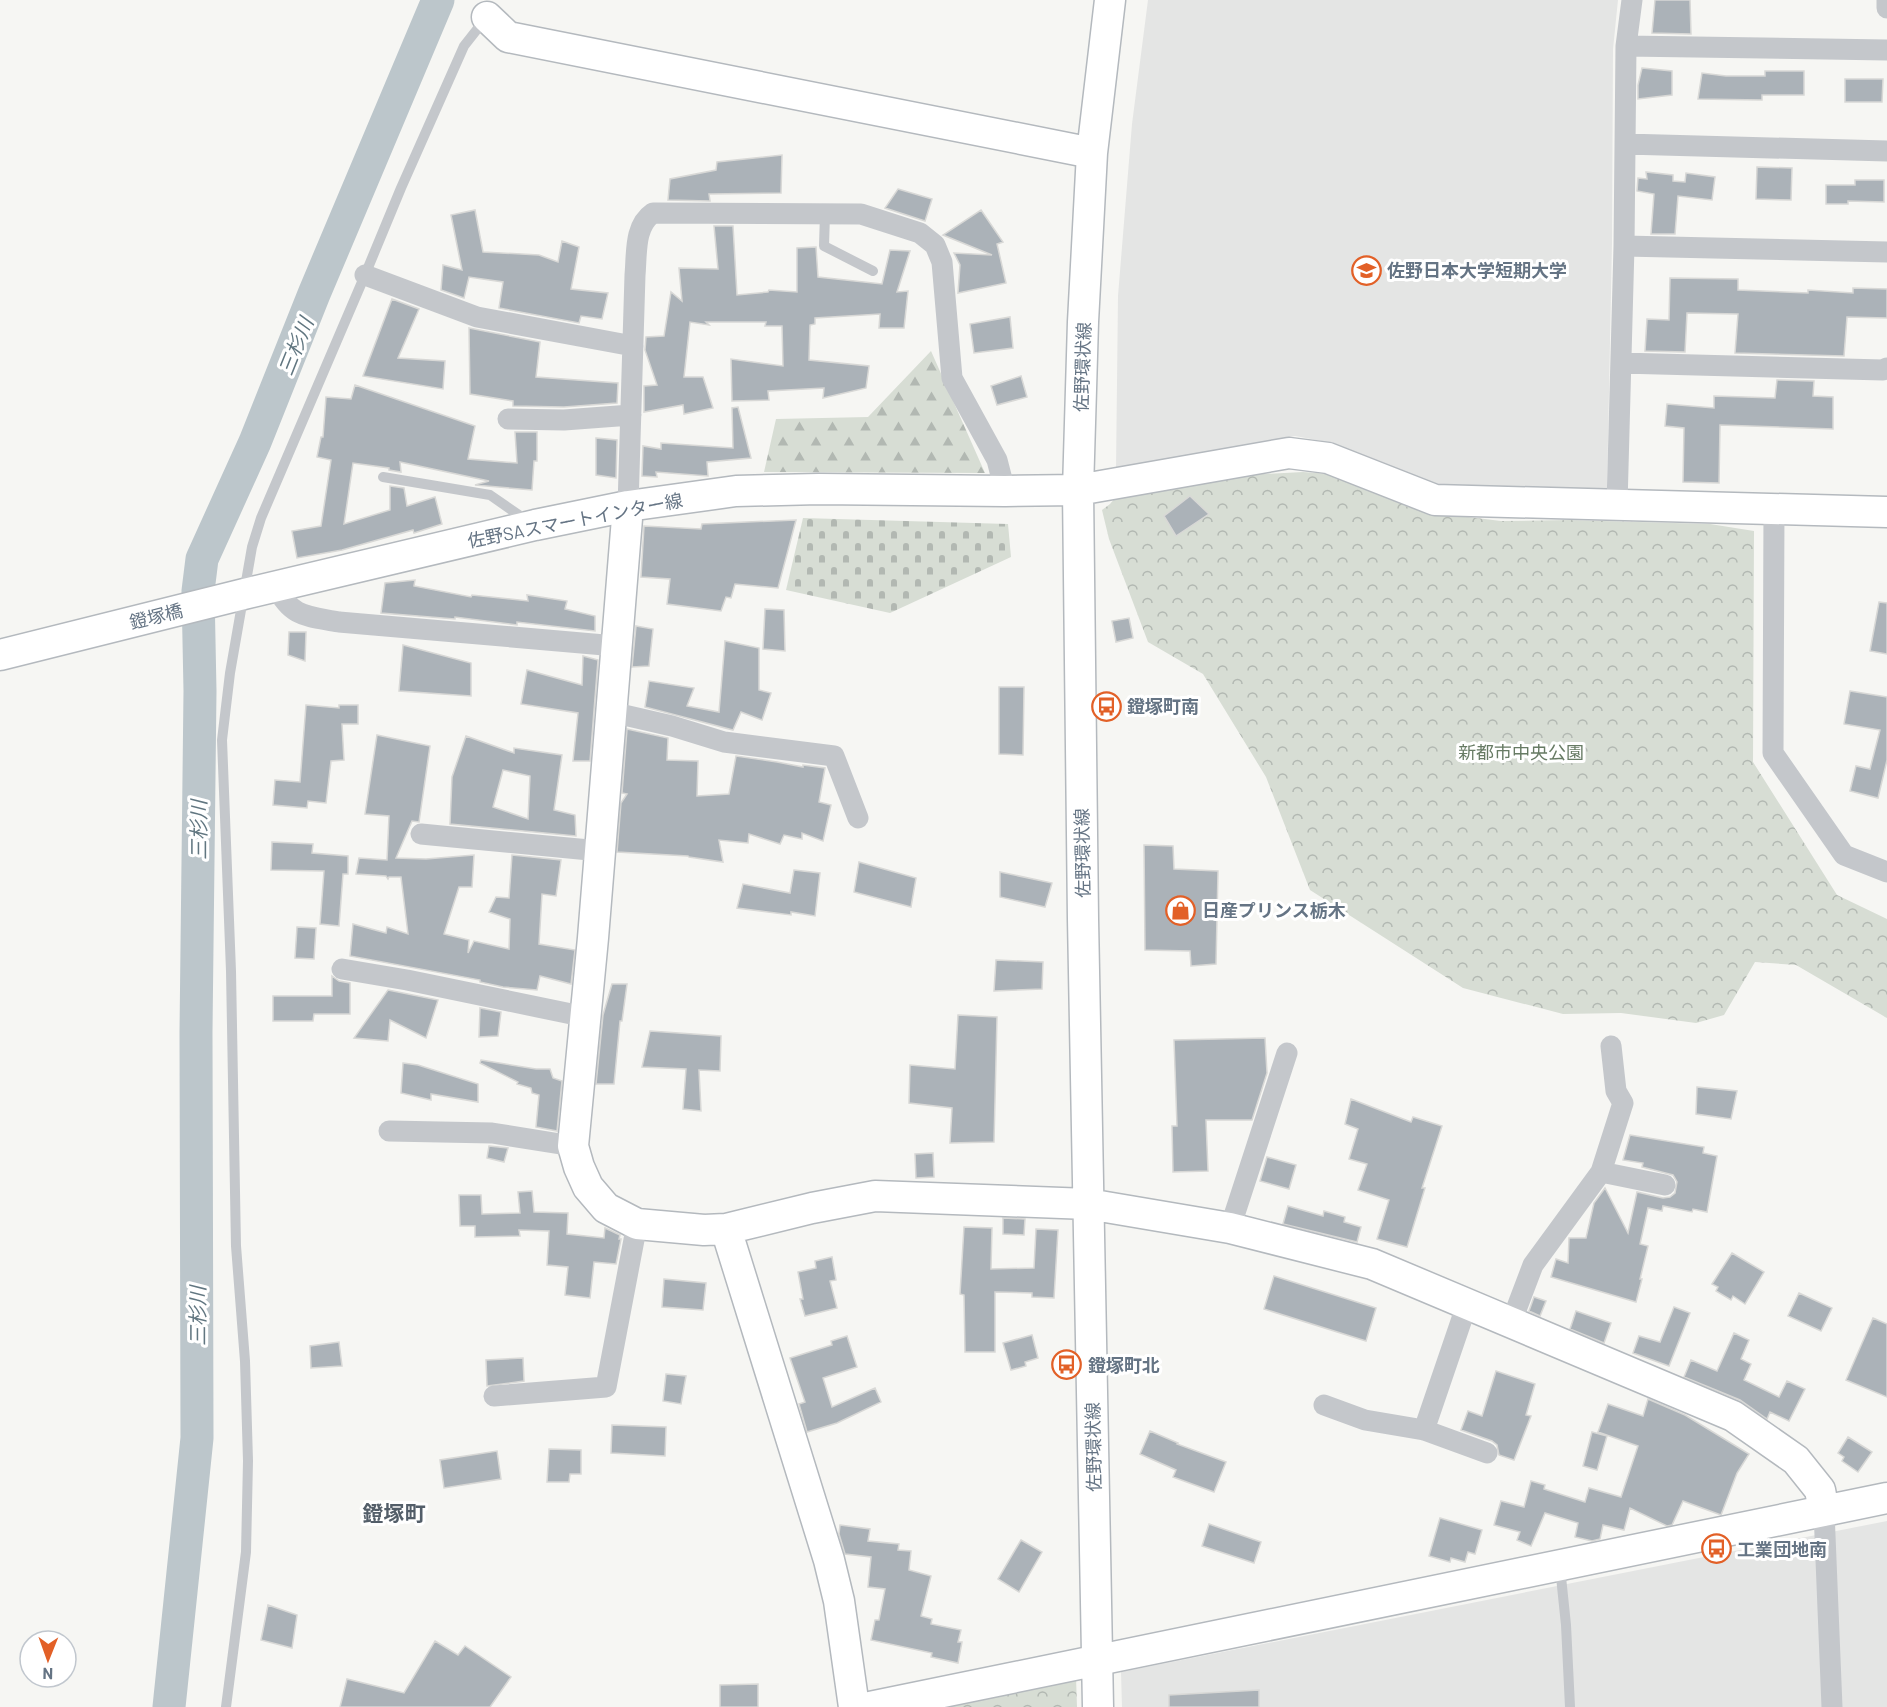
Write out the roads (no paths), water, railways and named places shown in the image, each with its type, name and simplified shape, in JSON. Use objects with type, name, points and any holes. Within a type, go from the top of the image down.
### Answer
[{"type":"street","name":"佐野環状線","points":[[1098,1707],[1083,919],[1078,490],[1083,322],[1092,153],[1110,0]]},
{"type":"street","points":[[1617,505],[1624,246],[1626,46],[1632,0]]},
{"type":"street","points":[[1887,0],[1887,8]]},
{"type":"street","points":[[490,9],[508,37],[1092,153]]},
{"type":"street","points":[[1626,46],[1887,50]]},
{"type":"street","points":[[1624,144],[1887,151]]},
{"type":"street","points":[[1005,492],[997,460],[952,378],[942,262],[935,245],[920,232],[861,214],[653,213],[643,220],[638,238],[628,506],[586,1017],[573,1146],[588,1187],[606,1208],[637,1224],[704,1230],[726,1229],[812,1208],[875,1196],[1089,1204],[1230,1228],[1372,1264],[1733,1416],[1796,1460],[1820,1490],[1824,1511],[1833,1707]]},
{"type":"street","points":[[1624,246],[1887,252]]},
{"type":"street","points":[[365,276],[477,317],[633,346]]},
{"type":"street","points":[[1621,363],[1883,370],[1887,368]]},
{"type":"street","points":[[508,419],[564,420],[631,415]]},
{"type":"street","name":"佐野SAスマートインター線","points":[[233,597],[535,525],[690,496],[768,490],[1005,492],[1078,490],[1289,453],[1328,458],[1435,500],[1887,512]]},
{"type":"street","points":[[1774,509],[1773,753],[1844,855],[1887,872]]},
{"type":"street","points":[[276,586],[282,599],[293,611],[306,616],[339,622],[616,646]]},
{"type":"street","name":"鐙塚橋","points":[[0,655],[233,597]]},
{"type":"street","points":[[611,712],[672,726],[724,742],[834,756],[858,818]]},
{"type":"street","points":[[421,834],[600,851]]},
{"type":"street","points":[[342,969],[586,1017]]},
{"type":"street","points":[[1511,1323],[1533,1265],[1601,1172],[1623,1103],[1616,1091],[1611,1047]]},
{"type":"street","points":[[1230,1228],[1287,1053]]},
{"type":"street","points":[[388,1131],[492,1133],[573,1146]]},
{"type":"street","points":[[1601,1172],[1665,1185]]},
{"type":"street","points":[[494,1396],[606,1387],[637,1224]]},
{"type":"street","points":[[726,1229],[829,1560],[840,1611],[855,1707]]},
{"type":"street","points":[[1424,1430],[1467,1304]]},
{"type":"street","points":[[1324,1405],[1365,1420],[1424,1430],[1486,1453]]},
{"type":"street","points":[[870,1707],[1887,1498]]},
{"type":"lane","points":[[226,1707],[246,1552],[248,1461],[245,1361],[236,1246],[231,971],[222,740],[230,673],[233,597],[261,518],[401,188],[464,46],[490,9]]},
{"type":"lane","points":[[825,214],[824,246],[873,271]]},
{"type":"lane","points":[[383,477],[490,495],[535,525]]},
{"type":"lane","points":[[1560,1564],[1570,1707]]},
{"type":"waterway","name":"三杉川","points":[[169,1707],[197,1438],[196,1032],[200,691],[198,591],[202,559],[255,442],[314,294],[438,0]]},
{"type":"place","name":"佐野日本大学短期大学","points":[[1366,270]]},
{"type":"place","name":"鐙塚町南","points":[[1106,706]]},
{"type":"place","name":"日産プリンス栃木","points":[[1181,910]]},
{"type":"place","name":"鐙塚町北","points":[[1067,1365]]},
{"type":"place","name":"工業団地南","points":[[1716,1549]]},
{"type":"district","name":"鐙塚町","points":[[394,1512]]},
{"type":"park label","name":"新都市中央公園","points":[[1521,752]]}]
